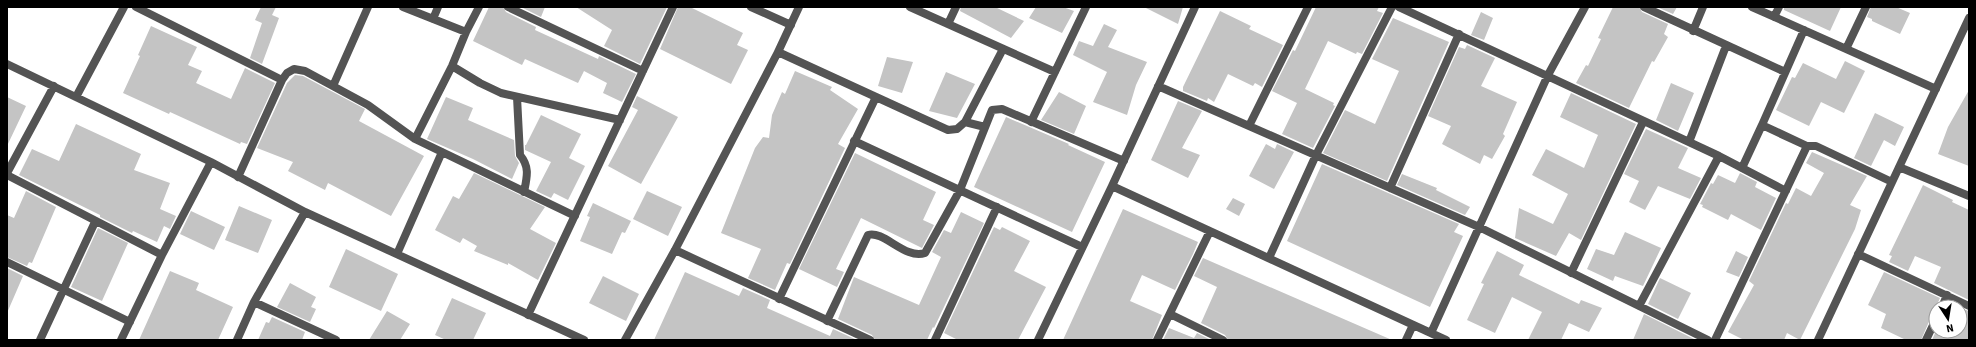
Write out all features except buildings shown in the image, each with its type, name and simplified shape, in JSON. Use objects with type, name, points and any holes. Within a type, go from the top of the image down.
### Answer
[{"type":"street","points":[[76,97],[124,7]]},
{"type":"street","points":[[136,7],[282,80]]},
{"type":"street","points":[[333,86],[368,7]]},
{"type":"street","points":[[403,7],[466,32]]},
{"type":"street","points":[[433,19],[438,7]]},
{"type":"street","points":[[415,139],[452,66],[466,32],[479,7]]},
{"type":"street","points":[[508,7],[642,71]]},
{"type":"street","points":[[528,314],[673,7]]},
{"type":"street","points":[[751,7],[791,25]]},
{"type":"street","points":[[625,340],[675,250],[778,52],[799,7]]},
{"type":"street","points":[[910,7],[1055,72]]},
{"type":"street","points":[[948,24],[956,7]]},
{"type":"street","points":[[1031,122],[1086,7]]},
{"type":"street","points":[[1038,340],[1124,161],[1195,7]]},
{"type":"street","points":[[1249,126],[1308,7]]},
{"type":"street","points":[[1269,258],[1316,155],[1392,7]]},
{"type":"street","points":[[1399,7],[1548,75],[1644,122],[1719,156],[1786,191]]},
{"type":"street","points":[[1431,333],[1548,75],[1585,7]]},
{"type":"street","points":[[1644,7],[1693,31],[1785,72]]},
{"type":"street","points":[[1693,31],[1703,7]]},
{"type":"street","points":[[1752,7],[1936,89]]},
{"type":"street","points":[[1774,17],[1779,7]]},
{"type":"street","points":[[1846,49],[1866,7]]},
{"type":"street","points":[[1818,340],[1969,18]]},
{"type":"street","points":[[1742,168],[1804,30]]},
{"type":"street","points":[[1390,188],[1459,34]]},
{"type":"street","points":[[1688,142],[1726,46]]},
{"type":"street","points":[[778,52],[948,130],[957,129],[965,122],[1003,49]]},
{"type":"street","points":[[7,64],[211,162],[305,212],[584,340]]},
{"type":"street","points":[[452,66],[487,87],[501,93],[620,120]]},
{"type":"street","points":[[238,176],[282,80],[286,73],[294,68],[305,71],[368,105],[415,139],[575,216]]},
{"type":"street","points":[[54,86],[7,174],[95,222],[162,255]]},
{"type":"street","points":[[1158,86],[1479,227],[1708,340]]},
{"type":"street","points":[[518,97],[520,154],[528,170],[524,192]]},
{"type":"street","points":[[779,299],[876,97]]},
{"type":"street","points":[[827,321],[868,235],[876,235],[914,254],[925,253],[960,190],[992,110],[1002,109],[1124,161]]},
{"type":"street","points":[[965,122],[985,127]]},
{"type":"street","points":[[1571,272],[1644,122]]},
{"type":"street","points":[[1762,125],[1807,146],[1816,146],[1892,182]]},
{"type":"street","points":[[854,141],[1082,247]]},
{"type":"street","points":[[1715,340],[1807,146]]},
{"type":"street","points":[[397,254],[442,152]]},
{"type":"street","points":[[1639,306],[1719,156]]},
{"type":"street","points":[[121,340],[162,255],[211,162]]},
{"type":"street","points":[[1899,167],[1969,196]]},
{"type":"street","points":[[1112,186],[1446,340]]},
{"type":"street","points":[[935,340],[997,207]]},
{"type":"street","points":[[237,340],[254,302],[305,212]]},
{"type":"street","points":[[40,340],[65,290],[95,222]]},
{"type":"street","points":[[1157,340],[1210,231]]},
{"type":"street","points":[[675,250],[870,340]]},
{"type":"street","points":[[1858,254],[1969,306]]},
{"type":"street","points":[[7,262],[130,322]]},
{"type":"street","points":[[1945,299],[1947,295]]},
{"type":"street","points":[[254,302],[336,340]]},
{"type":"street","points":[[1170,314],[1223,340]]},
{"type":"street","points":[[1406,340],[1413,325]]}]
